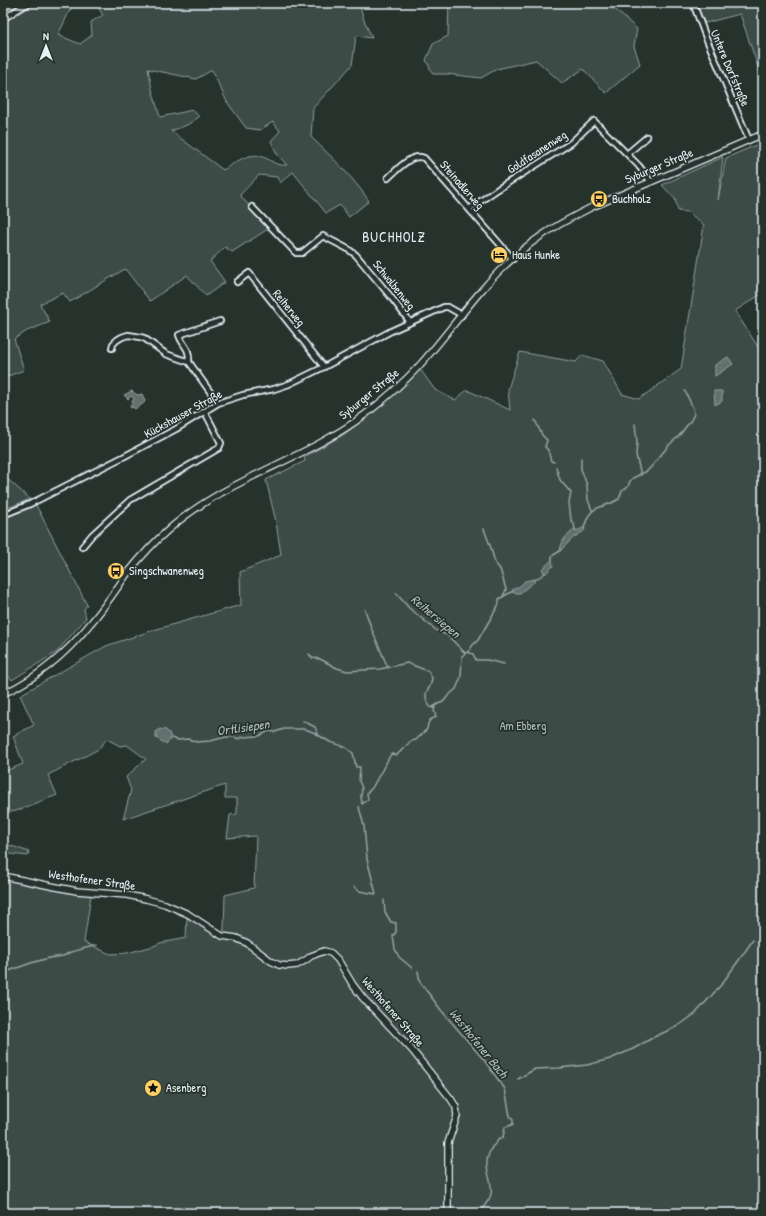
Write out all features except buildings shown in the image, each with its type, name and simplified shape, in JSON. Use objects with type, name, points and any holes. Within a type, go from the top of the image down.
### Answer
[{"type":"street","points":[[3,19],[30,3]]},
{"type":"street","name":"Untere Dorfstraße","points":[[693,3],[705,35],[750,140]]},
{"type":"street","name":"Goldfasanenweg","points":[[470,210],[498,189],[571,143],[594,121],[648,176],[651,182]]},
{"type":"street","name":"Syburger Straße","points":[[3,694],[33,677],[71,646],[93,621],[128,573],[144,554],[175,524],[196,508],[222,492],[309,450],[332,437],[381,402],[424,360],[480,292],[513,258],[542,235],[592,208],[763,134]]},
{"type":"street","points":[[627,154],[647,137]]},
{"type":"street","name":"Steinadlerweg","points":[[388,178],[405,163],[413,158],[421,156],[513,258]]},
{"type":"street","name":"Schwalbenweg","points":[[252,207],[296,253],[302,253],[323,236],[348,249],[362,262],[410,322]]},
{"type":"street","name":"Reiherweg","points":[[237,282],[249,273],[324,367]]},
{"type":"street","name":"Kückshauser Straße","points":[[3,515],[30,504],[101,469],[176,429],[218,403],[281,387],[324,367],[371,341],[444,307],[448,307],[462,315]]},
{"type":"street","points":[[189,362],[190,357],[188,348],[179,335],[220,321]]},
{"type":"street","points":[[112,348],[113,344],[117,340],[128,335],[144,338],[166,354],[189,362],[218,403]]},
{"type":"street","points":[[82,547],[92,535],[130,500],[219,448],[222,444],[205,412]]},
{"type":"street","name":"Westhofener Straße","points":[[3,876],[76,890],[146,898],[165,904],[188,914],[222,936],[236,938],[247,943],[271,961],[279,965],[288,966],[297,964],[324,951],[331,953],[338,960],[364,998],[412,1050],[456,1107],[457,1116],[448,1143],[448,1213]]},
{"type":"green space","points":[[3,3],[92,3],[72,6],[58,35],[80,44],[92,35],[91,22],[103,15],[95,3],[319,3],[325,7],[345,3],[359,3],[364,20],[372,38],[356,36],[352,65],[313,108],[311,137],[349,175],[369,201],[349,217],[340,205],[326,213],[293,172],[280,183],[277,177],[259,175],[240,195],[268,229],[232,252],[225,247],[210,261],[225,282],[206,296],[187,275],[150,301],[125,269],[70,302],[63,293],[40,304],[50,322],[27,331],[14,339],[24,370],[3,378],[3,24],[24,4],[18,5],[3,18]],"holes":[[[148,69],[196,79],[212,70],[227,102],[246,128],[260,130],[273,122],[280,131],[271,141],[277,154],[287,165],[279,165],[263,157],[253,156],[237,161],[223,170],[171,131],[187,125],[199,117],[193,110],[160,117]]]},
{"type":"green space","points":[[449,3],[600,3],[616,10],[637,29],[634,46],[640,64],[606,93],[583,69],[562,83],[536,60],[497,69],[481,78],[433,74],[426,60],[433,44],[448,36]]},
{"type":"green space","points":[[694,3],[763,3],[763,82],[740,14],[705,23]]},
{"type":"green space","name":"Am Ebberg","points":[[763,142],[763,293],[735,311],[760,350],[763,348],[763,1213],[3,1213],[3,878],[69,892],[91,895],[84,942],[110,954],[127,953],[160,943],[186,938],[187,918],[222,936],[224,929],[225,895],[254,888],[256,836],[227,838],[230,815],[237,814],[237,798],[225,798],[225,785],[123,819],[131,790],[126,777],[146,759],[127,745],[120,746],[107,739],[97,750],[48,775],[57,795],[16,811],[4,813],[3,772],[23,764],[13,736],[34,725],[20,695],[106,646],[157,629],[241,605],[240,572],[281,555],[276,522],[266,480],[305,461],[304,457],[343,435],[372,413],[420,369],[435,390],[455,400],[467,390],[510,410],[508,389],[520,352],[576,362],[582,355],[603,361],[622,394],[639,399],[681,369],[704,225],[688,212],[678,211],[675,199],[662,185],[723,157],[718,200],[726,158]]},
{"type":"green space","points":[[3,475],[30,499],[3,510]]},
{"type":"green space","points":[[35,503],[87,605],[84,609],[86,618],[57,652],[12,680],[3,670],[3,518]]},
{"type":"green space","points":[[3,843],[29,852],[28,856],[3,853]]},
{"type":"shaded area","points":[[728,357],[733,364],[715,376],[715,365]]},
{"type":"shaded area","points":[[132,391],[137,395],[142,394],[145,401],[135,409],[133,407],[131,408],[130,406],[133,403],[134,398],[131,396],[128,399],[124,395]]},
{"type":"shaded area","points":[[714,391],[722,391],[722,401],[715,405]]},
{"type":"shaded area","points":[[585,528],[584,531],[573,538],[560,551],[564,539],[573,530]]},
{"type":"shaded area","points":[[552,560],[553,566],[545,574],[542,569]]},
{"type":"shaded area","points":[[535,579],[535,581],[520,593],[516,593],[512,590],[520,586],[525,581]]},
{"type":"shaded area","points":[[160,729],[166,730],[170,734],[170,740],[166,744],[156,738],[156,732]]},
{"type":"waterway","name":"Westhofener Bach","points":[[584,528],[590,514],[597,508],[619,499],[622,491],[628,487],[630,481],[647,471],[669,445],[679,436],[691,420],[694,414],[693,408],[685,391]]},
{"type":"waterway","points":[[535,420],[542,435],[547,440],[545,447],[548,450],[551,461],[554,462]]},
{"type":"waterway","points":[[635,424],[637,442],[636,455],[641,475]]},
{"type":"waterway","points":[[581,458],[581,469],[587,485],[588,500],[592,510]]},
{"type":"waterway","points":[[556,467],[560,480],[571,493],[569,503],[571,520],[574,524],[575,530]]},
{"type":"waterway","points":[[484,529],[495,563],[500,569],[505,586],[506,590],[503,596]]},
{"type":"waterway","name":"Westhofener Bach","points":[[552,560],[552,556],[560,551]]},
{"type":"waterway","name":"Westhofener Bach","points":[[535,580],[545,573]]},
{"type":"waterway","name":"Westhofener Bach","points":[[362,804],[368,799],[367,793],[372,788],[391,754],[397,755],[411,741],[416,740],[427,729],[430,720],[436,717],[434,710],[435,708],[433,707],[443,702],[456,689],[461,677],[462,656],[470,650],[478,640],[499,604],[499,599],[511,592],[514,592]]},
{"type":"waterway","name":"Reihersiepen","points":[[396,593],[409,608],[437,631],[447,635],[465,653]]},
{"type":"waterway","points":[[365,610],[388,668]]},
{"type":"waterway","points":[[467,652],[473,654],[476,660],[487,660],[504,664]]},
{"type":"waterway","points":[[309,654],[312,658],[320,659],[337,668],[347,671],[380,669],[407,663],[428,671],[432,678],[426,697],[430,707],[433,708]]},
{"type":"waterway","points":[[303,721],[315,727],[319,736]]},
{"type":"waterway","name":"Ortlisiepen","points":[[171,738],[178,740],[188,739],[197,742],[210,741],[226,737],[234,737],[239,739],[243,737],[259,736],[269,731],[275,732],[284,729],[305,729],[330,742],[345,747],[353,753],[356,767],[360,767],[359,781],[362,788],[362,804]]},
{"type":"waterway","name":"Westhofener Bach","points":[[354,887],[359,891],[376,894],[367,859],[364,826],[359,807]]},
{"type":"waterway","name":"Westhofener Bach","points":[[384,900],[385,912],[391,922],[396,923],[396,932],[393,936],[395,949],[399,957],[412,968]]},
{"type":"waterway","points":[[518,1079],[535,1069],[587,1065],[610,1059],[678,1026],[695,1014],[721,985],[753,940]]},
{"type":"waterway","points":[[3,973],[31,963],[63,956],[71,952],[97,945]]},
{"type":"waterway","name":"Westhofener Bach","points":[[418,971],[420,982],[441,1010],[484,1060],[505,1089],[513,1124],[505,1127],[503,1137],[492,1147],[489,1154],[487,1160],[487,1170],[491,1186],[491,1194],[481,1213]]},
{"type":"place","name":"Buchholz","points":[[599,199]]},
{"type":"place","name":"Haus Hunke","points":[[499,255]]},
{"type":"place","name":"Singschwanenweg","points":[[116,571]]},
{"type":"place","name":"Asenberg","points":[[153,1088]]},
{"type":"district","name":"BUCHHOLZ","points":[[394,237]]}]
